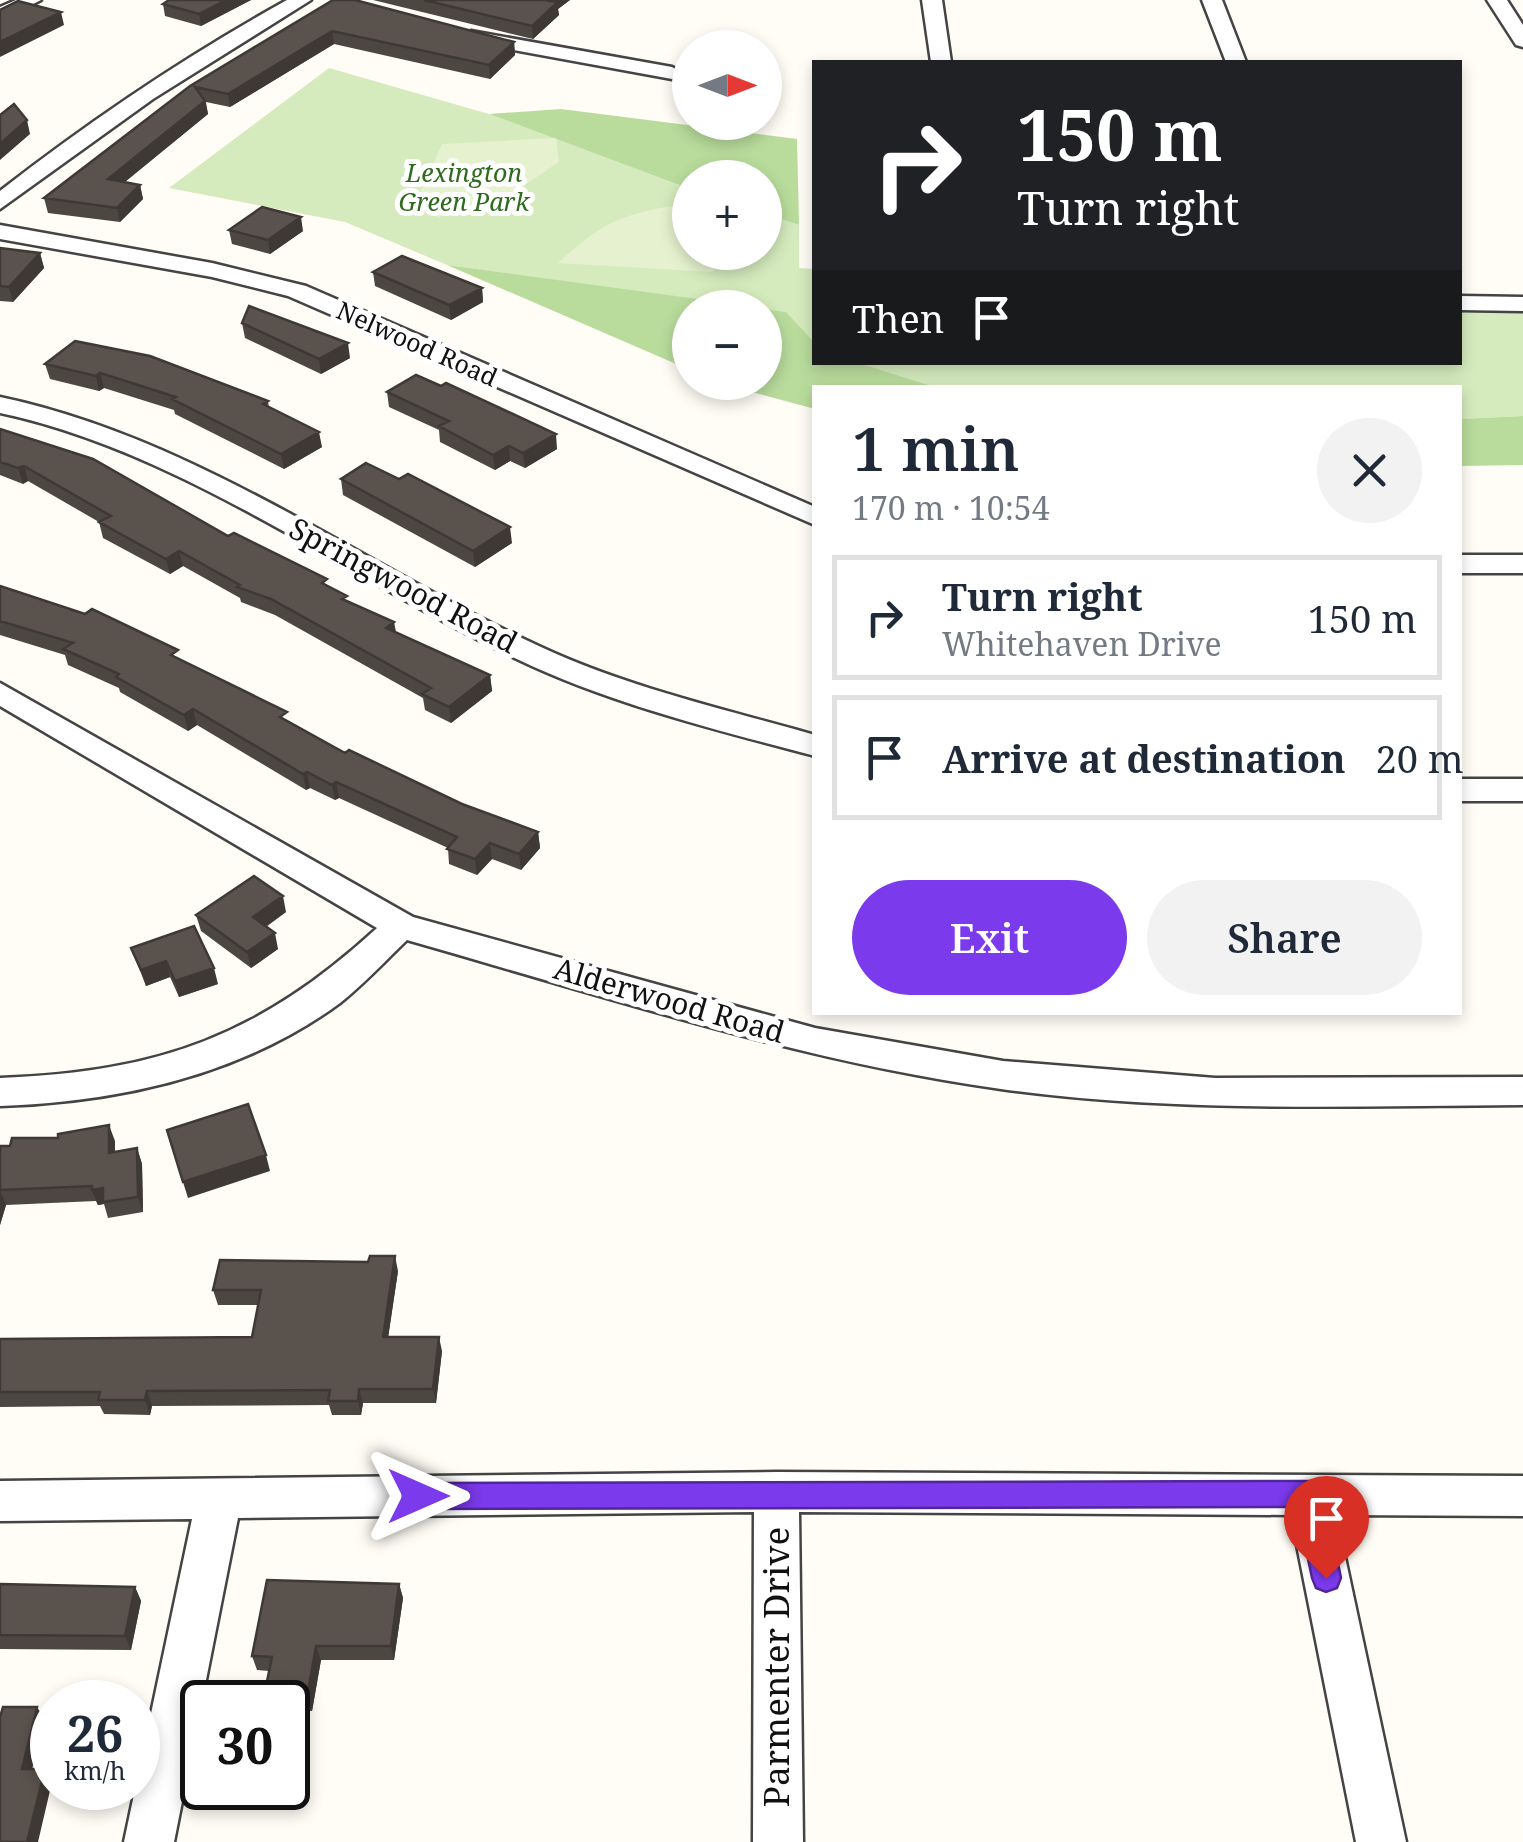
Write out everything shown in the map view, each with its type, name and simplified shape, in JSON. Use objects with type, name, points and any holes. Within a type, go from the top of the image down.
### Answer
[{"type":"street","points":[[0,15],[31,0]]},
{"type":"street","points":[[0,202],[88,131],[215,48],[302,0]]},
{"type":"street","points":[[932,0],[941,60]]},
{"type":"street","points":[[1212,0],[1235,60]]},
{"type":"street","points":[[1497,0],[1523,42]]},
{"type":"street","points":[[441,30],[672,73]]},
{"type":"street","name":"Nelwood Road","points":[[0,232],[194,267],[296,291],[812,515]]},
{"type":"street","points":[[1462,303],[1523,304]]},
{"type":"street","name":"Springwood Road","points":[[0,405],[62,418],[183,470],[532,655],[651,698],[812,745]]},
{"type":"street","points":[[1462,564],[1523,564]]},
{"type":"street","name":"Alderwood Road","points":[[0,693],[401,926],[814,1042],[1003,1075],[1216,1092],[1523,1090]]},
{"type":"street","points":[[1462,790],[1523,790]]},
{"type":"street","points":[[0,1092],[144,1075],[244,1043],[326,994],[401,926]]},
{"type":"street","points":[[0,1501],[776,1492],[1523,1496]]},
{"type":"street","name":"Parmenter Drive","points":[[776,1492],[778,1842]]},
{"type":"street","points":[[1309,1494],[1381,1842]]},
{"type":"street","points":[[149,1842],[219,1498]]},
{"type":"green space","name":"Lexington Green Park","points":[[329,68],[489,114],[672,182],[672,270],[782,270],[782,220],[799,225],[799,268],[812,269],[812,340],[782,312],[782,290],[672,290],[672,296],[447,265],[345,222],[169,188]]},
{"type":"green space","points":[[561,109],[672,123],[672,140],[797,139],[799,225],[782,220],[782,160],[672,160],[672,182],[489,114]]},
{"type":"green space","points":[[556,138],[559,162],[510,195],[439,217],[415,204],[442,144]]},
{"type":"green space","points":[[672,206],[672,270],[558,263],[609,224]]},
{"type":"green space","points":[[447,265],[672,296],[672,362]]},
{"type":"green space","points":[[1462,308],[1523,308],[1523,416],[1462,419],[1462,385],[929,385],[865,365],[1462,365]]},
{"type":"green space","points":[[782,311],[812,340],[812,365],[865,365],[929,385],[812,385],[812,408],[781,400]]},
{"type":"green space","points":[[1523,416],[1523,465],[1462,466],[1462,419]]},
{"type":"building","points":[[169,0],[226,0],[199,14],[163,4]]},
{"type":"building","points":[[333,0],[355,0],[514,42],[489,65],[332,31],[228,94],[195,87],[205,101],[108,179],[140,185],[117,208],[44,198],[190,86]]},
{"type":"building","points":[[424,0],[552,0],[558,2],[532,26]]},
{"type":"building","points":[[18,1],[61,12],[0,42],[0,10]]},
{"type":"building","points":[[14,104],[27,120],[0,144],[0,115]]},
{"type":"building","points":[[262,207],[301,217],[268,240],[229,230]]},
{"type":"building","points":[[0,248],[40,253],[9,287],[0,286]]},
{"type":"building","points":[[402,256],[482,288],[449,305],[373,272]]},
{"type":"building","points":[[249,306],[348,343],[319,359],[242,323]]},
{"type":"building","points":[[75,341],[150,356],[268,401],[263,404],[319,432],[281,454],[172,399],[176,397],[100,373],[96,376],[45,364]]},
{"type":"building","points":[[416,375],[441,386],[446,383],[556,434],[523,453],[509,446],[493,455],[439,426],[449,421],[387,392]]},
{"type":"building","points":[[0,429],[93,459],[228,536],[234,533],[327,579],[322,583],[347,596],[342,599],[394,622],[386,628],[490,675],[449,707],[422,694],[431,688],[271,599],[237,587],[240,585],[179,551],[166,559],[99,522],[111,516],[24,466],[0,462]]},
{"type":"building","points":[[366,463],[399,479],[408,474],[510,527],[473,551],[341,479]]},
{"type":"building","points":[[0,586],[85,614],[92,609],[178,650],[171,655],[287,712],[280,717],[345,753],[349,750],[462,804],[538,832],[519,854],[490,843],[475,859],[447,849],[457,837],[336,782],[332,785],[307,772],[303,774],[193,709],[184,715],[116,677],[119,674],[63,649],[73,643],[0,621]]},
{"type":"building","points":[[254,876],[283,896],[253,917],[275,933],[247,952],[196,915]]},
{"type":"building","points":[[194,926],[214,968],[175,981],[166,961],[141,970],[131,948]]},
{"type":"building","points":[[248,1104],[266,1155],[183,1182],[167,1130]]},
{"type":"building","points":[[109,1125],[109,1153],[137,1148],[138,1197],[103,1202],[103,1188],[92,1190],[92,1186],[0,1190],[0,1146],[10,1146],[12,1138],[58,1138],[58,1134]]},
{"type":"building","points":[[370,1256],[395,1256],[383,1337],[439,1337],[433,1389],[359,1389],[358,1401],[328,1401],[330,1390],[147,1391],[145,1400],[98,1400],[100,1392],[0,1392],[0,1339],[252,1337],[261,1290],[213,1290],[220,1260],[368,1262]]},
{"type":"building","points":[[267,1580],[399,1584],[391,1646],[316,1646],[310,1680],[267,1680],[272,1657],[252,1656]]},
{"type":"building","points":[[0,1584],[135,1587],[125,1636],[0,1635]]},
{"type":"building","points":[[3,1707],[30,1707],[30,1736],[22,1769],[30,1769],[30,1810],[35,1810],[27,1842],[0,1842]]},
{"type":"route","points":[[418,1496],[776,1492],[1309,1494],[1326,1578]]}]
